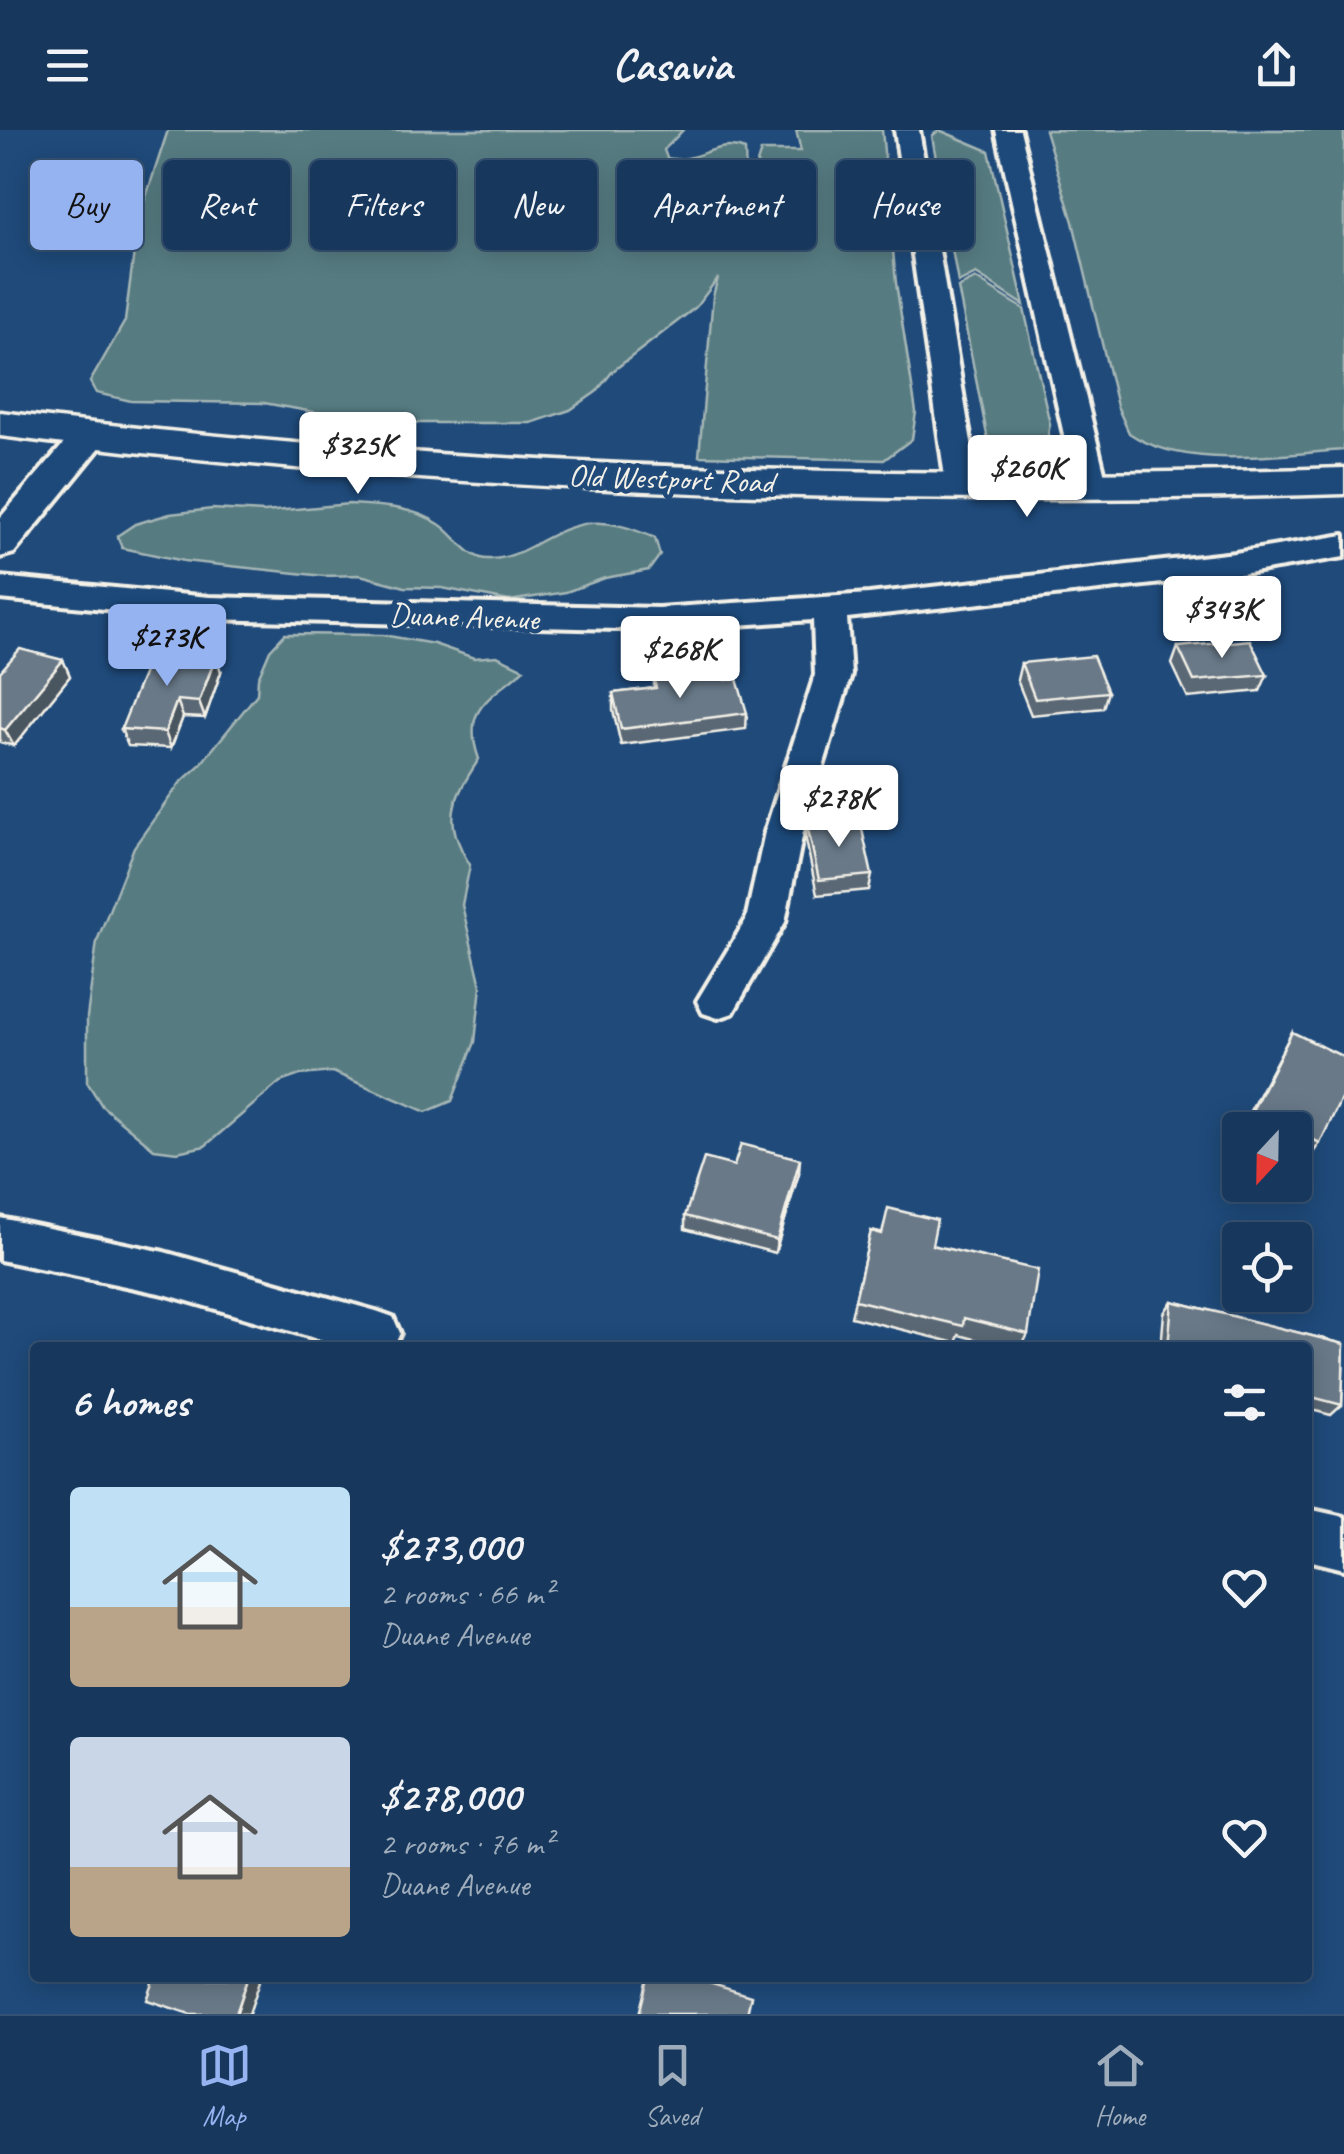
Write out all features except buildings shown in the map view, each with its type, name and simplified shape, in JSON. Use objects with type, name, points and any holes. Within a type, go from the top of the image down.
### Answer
[{"type":"main road","name":"Old Westport Road","points":[[0,424],[344,461],[633,480],[962,484],[1344,481]]},
{"type":"street","points":[[907,130],[962,484]]},
{"type":"street","points":[[1008,130],[1092,484]]},
{"type":"street","points":[[0,544],[91,435]]},
{"type":"street","name":"Duane Avenue","points":[[0,588],[209,608],[658,619],[829,608],[1235,564],[1344,546]]},
{"type":"street","points":[[718,1001],[765,922],[784,832],[833,675],[829,608]]},
{"type":"street","points":[[0,1240],[164,1273],[376,1334]]},
{"type":"street","points":[[1312,1535],[1344,1543]]},
{"type":"green space","points":[[168,130],[683,130],[664,150],[667,158],[687,158],[735,147],[745,150],[745,160],[617,160],[617,250],[816,250],[816,160],[758,160],[761,151],[801,151],[796,130],[882,130],[885,160],[836,160],[836,250],[893,250],[916,412],[912,439],[884,460],[699,456],[713,296],[718,278],[696,307],[613,371],[596,392],[570,410],[531,423],[415,423],[341,417],[264,403],[131,401],[96,393],[90,382],[125,321],[134,250],[143,250],[143,206]]},
{"type":"green space","points":[[939,130],[989,151],[1024,305],[976,274],[958,283],[952,250],[974,250],[974,160],[936,160],[932,136]]},
{"type":"green space","points":[[1045,130],[1344,130],[1344,450],[1204,456],[1151,445],[1129,433],[1117,406],[1073,222]]},
{"type":"green space","points":[[976,279],[1024,309],[1050,424],[1046,446],[1031,455],[1009,454],[988,440],[958,288]]},
{"type":"green space","points":[[349,504],[417,514],[445,528],[481,558],[511,556],[565,530],[592,523],[620,526],[655,538],[660,555],[649,570],[605,578],[566,592],[509,601],[442,588],[405,587],[360,575],[324,576],[184,561],[122,548],[117,536],[135,524],[170,514],[212,509],[264,512]]},
{"type":"green space","points":[[285,634],[383,635],[434,644],[474,658],[497,656],[524,669],[490,698],[476,716],[474,742],[479,759],[454,810],[456,835],[470,865],[462,905],[481,986],[475,1042],[452,1101],[426,1112],[333,1072],[300,1075],[280,1082],[205,1146],[177,1152],[154,1149],[102,1106],[87,1082],[87,1017],[97,941],[134,847],[180,783],[200,765],[257,694],[258,678],[270,650]]}]
